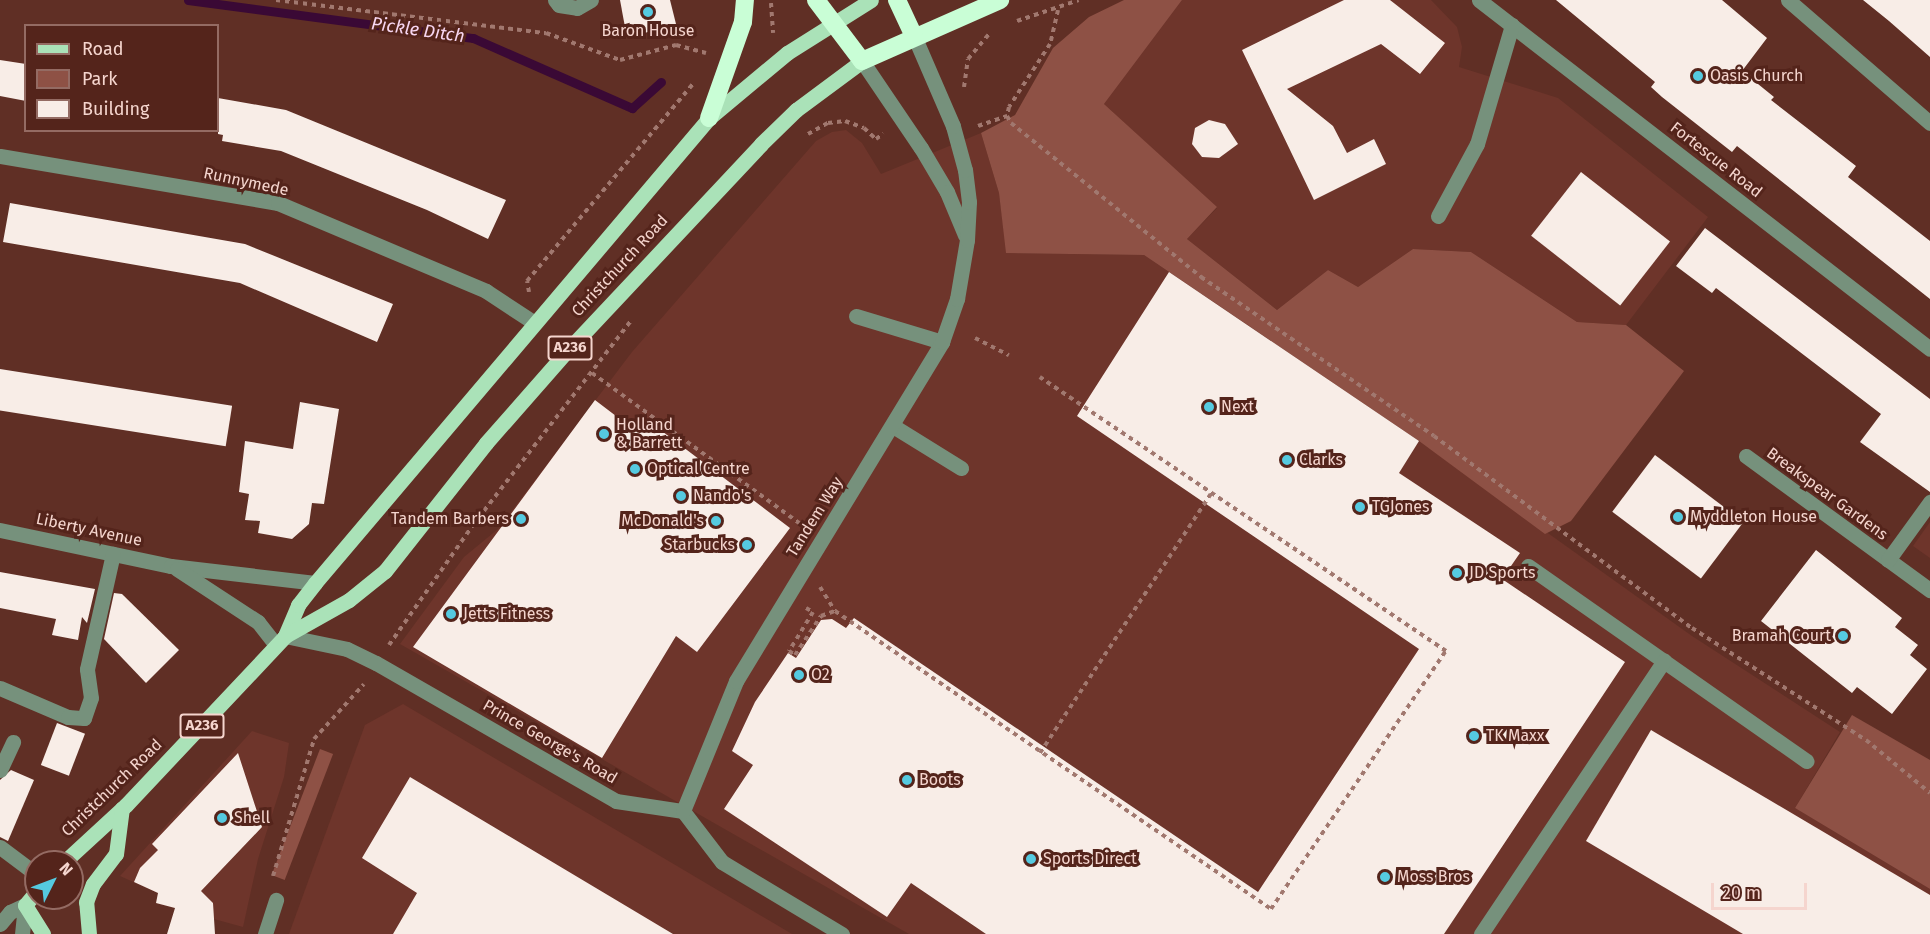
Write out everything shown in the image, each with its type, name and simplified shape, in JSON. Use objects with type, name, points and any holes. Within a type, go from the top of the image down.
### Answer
[{"type":"highway","points":[[709,118],[742,22],[745,0]]},
{"type":"highway","points":[[816,0],[835,21],[862,61]]},
{"type":"highway","points":[[897,0],[914,36]]},
{"type":"highway","name":"Christchurch Road","points":[[862,61],[999,0]]},
{"type":"main road","name":"Christchurch Road","points":[[77,850],[122,808],[280,640],[298,606],[315,583],[533,322],[709,118],[787,53],[870,0]]},
{"type":"main road","name":"Christchurch Road","points":[[280,640],[350,600],[385,571],[486,443],[566,352],[760,144],[796,110],[862,61]]},
{"type":"main road","points":[[89,934],[86,903],[93,884],[116,854],[122,808]]},
{"type":"main road","points":[[28,910],[43,934]]},
{"type":"street","points":[[555,0],[559,5],[577,8],[591,0]]},
{"type":"street","name":"Fortescue Road","points":[[1479,0],[1930,350]]},
{"type":"street","points":[[1788,0],[1930,123]]},
{"type":"street","points":[[1438,216],[1477,144],[1512,25]]},
{"type":"street","name":"Tandem Way","points":[[682,811],[736,681],[942,342],[957,299],[967,240],[969,202],[965,170],[952,126],[914,36]]},
{"type":"street","points":[[862,61],[947,192],[967,240]]},
{"type":"street","name":"Runnymede","points":[[0,156],[278,203],[486,291],[533,322]]},
{"type":"street","points":[[856,316],[942,342]]},
{"type":"street","points":[[893,426],[960,468]]},
{"type":"street","name":"Breakspear Gardens","points":[[1746,456],[1930,590]]},
{"type":"street","name":"Breakspear Gardens","points":[[1888,560],[1930,502]]},
{"type":"street","name":"Liberty Avenue","points":[[0,530],[171,566],[315,583]]},
{"type":"street","points":[[0,688],[68,717],[84,718],[91,698],[87,669],[113,554]]},
{"type":"street","name":"Liberty Avenue","points":[[171,566],[244,612],[280,640]]},
{"type":"street","points":[[1528,566],[1806,761]]},
{"type":"street","name":"Prince George's Road","points":[[280,640],[347,649],[376,663],[616,801],[682,811]]},
{"type":"street","points":[[1481,934],[1664,661]]},
{"type":"street","points":[[0,771],[13,742]]},
{"type":"street","points":[[682,811],[722,862],[842,934]]},
{"type":"street","points":[[0,846],[24,865]]},
{"type":"street","points":[[265,934],[276,900]]},
{"type":"street","points":[[0,924],[10,912],[24,905]]},
{"type":"street","points":[[22,934],[24,910]]},
{"type":"path","points":[[276,0],[546,33],[620,60],[676,45],[709,53]]},
{"type":"path","points":[[1013,22],[1058,9],[1079,0]]},
{"type":"path","points":[[772,4],[775,18],[772,31]]},
{"type":"path","points":[[974,127],[1007,116],[1050,44],[1058,9]]},
{"type":"path","points":[[964,97],[968,59],[992,31]]},
{"type":"path","points":[[704,64],[712,44]]},
{"type":"path","points":[[533,322],[527,281],[699,75]]},
{"type":"path","points":[[1007,116],[1201,277],[1434,436],[1692,628],[1866,740],[1930,793]]},
{"type":"path","points":[[815,130],[828,123],[845,121],[864,128],[876,139]]},
{"type":"path","points":[[975,339],[1009,355]]},
{"type":"path","points":[[276,900],[273,877],[314,739],[366,682],[376,663],[473,525],[592,374],[821,539]]},
{"type":"path","points":[[817,583],[835,611],[1271,909],[1446,651],[1040,377]]},
{"type":"path","points":[[1040,753],[1211,494]]},
{"type":"path","points":[[803,606],[813,612],[789,651],[795,655],[821,616],[835,611]]},
{"type":"shaded area","points":[[1182,0],[1431,0],[1457,27],[1462,47],[1459,67],[1558,98],[1708,217],[1626,325],[1577,322],[1471,252],[1413,249],[1358,287],[1328,270],[1277,310],[1187,239],[1217,208],[1104,104]]},
{"type":"shaded area","points":[[846,130],[862,143],[881,174],[981,133],[999,193],[1007,253],[1144,255],[1419,441],[1692,636],[1840,732],[1795,808],[1930,889],[1930,934],[909,934],[400,644],[464,557],[498,529],[632,352],[816,141],[832,132]]},
{"type":"shaded area","points":[[1930,522],[1930,558],[1913,546]]},
{"type":"shaded area","points":[[403,704],[792,934],[289,934],[365,725]]},
{"type":"shaded area","name":"Shell","points":[[252,731],[289,743],[284,777],[258,859],[243,927],[156,903],[158,893],[120,876]]},
{"type":"green space","points":[[1124,0],[1182,0],[1104,104],[1217,207],[1187,239],[1277,310],[1328,270],[1358,287],[1413,249],[1471,252],[1577,322],[1626,325],[1684,371],[1571,521],[1545,534],[1419,441],[1144,255],[1006,253],[999,193],[981,133],[1015,115],[1053,48],[1089,17]]},
{"type":"green space","points":[[1852,715],[1930,760],[1930,889],[1795,808]]},
{"type":"green space","points":[[320,749],[333,754],[285,880],[272,875]]},
{"type":"building","name":"Baron House","points":[[620,0],[670,0],[676,24],[627,38]]},
{"type":"building","points":[[1344,0],[1390,0],[1445,43],[1420,74],[1381,44],[1287,89],[1333,126],[1347,153],[1374,139],[1386,164],[1314,200],[1242,50]]},
{"type":"building","points":[[1556,0],[1722,0],[1767,38],[1742,71],[1774,97],[1771,100],[1856,166],[1848,177],[1930,241],[1930,299],[1737,146],[1732,152],[1662,97],[1651,87],[1655,82]]},
{"type":"building","points":[[1863,0],[1930,0],[1930,57],[1889,21]]},
{"type":"building","points":[[0,60],[24,64],[24,101],[0,96]]},
{"type":"building","points":[[219,98],[286,110],[506,200],[488,239],[427,210],[281,151],[222,141],[223,135],[218,134]]},
{"type":"building","points":[[1209,120],[1225,124],[1238,144],[1219,158],[1202,157],[1192,144],[1195,128]]},
{"type":"building","points":[[1581,172],[1670,242],[1620,305],[1531,236]]},
{"type":"building","points":[[10,203],[245,244],[393,304],[377,342],[240,283],[3,242]]},
{"type":"building","points":[[1705,228],[1930,399],[1930,492],[1860,442],[1881,414],[1716,288],[1712,293],[1676,266]]},
{"type":"building","points":[[1169,272],[1419,441],[1399,473],[1520,553],[1502,579],[1625,662],[1444,934],[986,934],[911,883],[887,917],[724,809],[753,765],[732,751],[755,702],[788,653],[796,658],[821,620],[832,619],[846,628],[854,618],[1258,892],[1419,649],[1077,416]]},
{"type":"building","points":[[0,369],[232,406],[226,446],[0,411]]},
{"type":"building","points":[[595,400],[633,429],[642,416],[790,528],[697,652],[676,636],[602,758],[413,647]]},
{"type":"building","points":[[300,402],[339,409],[324,504],[312,503],[309,524],[292,539],[258,533],[260,521],[245,520],[249,494],[239,492],[245,441],[293,449]]},
{"type":"building","name":"Myddleton House","points":[[1655,455],[1744,522],[1701,579],[1612,512]]},
{"type":"building","name":"Bramah Court","points":[[1816,550],[1902,618],[1895,627],[1918,645],[1910,655],[1927,669],[1892,714],[1857,687],[1852,693],[1761,621]]},
{"type":"building","points":[[0,572],[95,589],[87,623],[82,617],[78,640],[52,635],[56,619],[0,608]]},
{"type":"building","points":[[114,593],[122,594],[179,650],[146,683],[104,639]]},
{"type":"building","points":[[57,723],[85,734],[69,776],[41,765]]},
{"type":"building","points":[[1651,730],[1930,895],[1930,934],[1743,934],[1586,841]]},
{"type":"building","points":[[238,753],[262,827],[201,891],[213,903],[215,934],[167,934],[175,908],[156,903],[158,893],[134,882],[140,868],[158,850],[152,844]]},
{"type":"building","points":[[11,770],[34,780],[8,841],[0,837],[0,780]]},
{"type":"building","points":[[410,777],[673,934],[393,934],[417,893],[362,858]]},
{"type":"waterway","name":"Pickle Ditch","points":[[188,0],[473,38],[632,108],[661,82]]},
{"type":"place","name":"Baron House","points":[[648,12]]},
{"type":"place","name":"Oasis Church","points":[[1698,76]]},
{"type":"place","name":"Next","points":[[1209,407]]},
{"type":"place","name":"Holland & Barrett","points":[[604,434]]},
{"type":"place","name":"Clarks","points":[[1287,460]]},
{"type":"place","name":"Optical Centre","points":[[635,469]]},
{"type":"place","name":"Nando's","points":[[681,496]]},
{"type":"place","name":"TGJones","points":[[1360,507]]},
{"type":"place","name":"Myddleton House","points":[[1678,517]]},
{"type":"place","name":"Tandem Barbers","points":[[521,519]]},
{"type":"place","name":"McDonald's","points":[[716,521]]},
{"type":"place","name":"Starbucks","points":[[747,545]]},
{"type":"place","name":"JD Sports","points":[[1457,573]]},
{"type":"place","name":"Jetts Fitness","points":[[451,614]]},
{"type":"place","name":"Bramah Court","points":[[1843,636]]},
{"type":"place","name":"O2","points":[[799,675]]},
{"type":"place","name":"TK Maxx","points":[[1474,736]]},
{"type":"place","name":"Boots","points":[[907,780]]},
{"type":"place","name":"Shell","points":[[222,818]]},
{"type":"place","name":"Sports Direct","points":[[1031,859]]},
{"type":"place","name":"Moss Bros","points":[[1385,877]]}]
